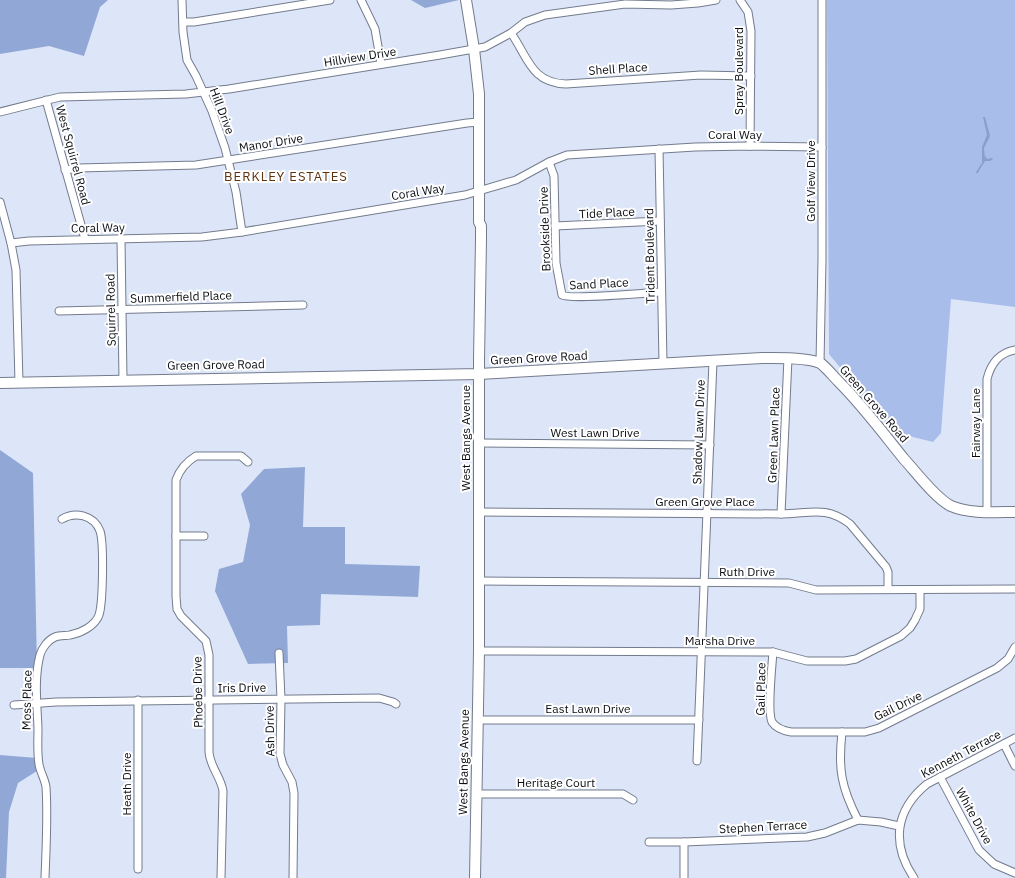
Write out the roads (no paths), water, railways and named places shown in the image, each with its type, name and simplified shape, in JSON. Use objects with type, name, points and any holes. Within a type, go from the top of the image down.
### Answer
[{"type":"street","name":"Hill Drive","points":[[182,0],[183,32],[187,60],[212,111],[228,161],[236,192],[242,232]]},
{"type":"street","points":[[183,22],[194,22],[330,0]]},
{"type":"street","points":[[361,0],[375,29],[380,64]]},
{"type":"street","name":"West Bangs Avenue","points":[[466,0],[479,80],[479,222],[481,226],[478,581],[479,651],[475,878]]},
{"type":"street","name":"Hillview Drive","points":[[0,112],[60,97],[186,94],[204,92],[474,49],[489,45],[511,33],[525,22],[540,16],[625,4],[651,2],[698,3],[716,0]]},
{"type":"street","name":"Spray Boulevard","points":[[740,0],[748,12],[751,31],[750,146]]},
{"type":"street","name":"Golf View Drive","points":[[820,363],[822,0]]},
{"type":"street","name":"Shell Place","points":[[511,33],[519,44],[532,69],[539,76],[552,82],[566,84],[701,75],[751,76]]},
{"type":"street","name":"West Squirrel Road","points":[[46,100],[84,239]]},
{"type":"street","name":"Manor Drive","points":[[65,170],[79,168],[196,166],[479,122]]},
{"type":"street","name":"Coral Way","points":[[11,243],[29,240],[202,237],[242,232],[465,195],[516,180],[549,162],[567,155],[659,149],[750,146],[822,147]]},
{"type":"street","name":"Trident Boulevard","points":[[659,149],[662,363]]},
{"type":"street","name":"Brookside Drive","points":[[549,162],[554,176],[556,263],[562,295]]},
{"type":"street","points":[[0,202],[11,243],[16,270],[19,383]]},
{"type":"street","name":"Tide Place","points":[[555,226],[660,221]]},
{"type":"street","name":"Squirrel Road","points":[[121,238],[124,380]]},
{"type":"street","name":"Sand Place","points":[[562,295],[566,297],[584,297],[661,292]]},
{"type":"street","name":"Summerfield Place","points":[[59,311],[303,305]]},
{"type":"street","name":"Fairway Lane","points":[[987,512],[987,379],[989,370],[994,362],[1008,351],[1015,350]]},
{"type":"street","name":"Green Grove Road","points":[[0,383],[479,374],[713,360],[788,358],[820,363],[853,396],[917,474],[947,504],[956,508],[987,512],[1015,512]]},
{"type":"street","name":"Green Lawn Place","points":[[781,514],[788,358]]},
{"type":"street","name":"Shadow Lawn Drive","points":[[697,762],[713,360]]},
{"type":"street","name":"West Lawn Drive","points":[[479,443],[710,445]]},
{"type":"street","name":"Phoebe Drive","points":[[221,878],[223,791],[220,778],[213,767],[209,756],[208,645],[203,637],[184,621],[177,609],[176,480],[178,473],[186,463],[196,456],[240,456],[248,462]]},
{"type":"street","name":"Green Grove Place","points":[[479,512],[781,514],[819,511],[833,514],[844,519],[853,527],[886,567],[888,572],[888,589]]},
{"type":"street","name":"Moss Place","points":[[45,878],[46,786],[38,763],[37,675],[40,654],[45,645],[55,637],[72,635],[92,625],[99,616],[102,603],[102,551],[100,530],[94,521],[87,516],[76,514],[62,519]]},
{"type":"street","points":[[176,536],[204,536]]},
{"type":"street","name":"Ruth Drive","points":[[478,581],[789,583],[816,590],[1015,589]]},
{"type":"street","name":"Marsha Drive","points":[[479,651],[773,652],[807,661],[845,661],[860,658],[901,636],[910,628],[916,620],[920,609],[920,590]]},
{"type":"street","name":"Gail Drive","points":[[774,724],[791,732],[865,732],[879,728],[996,668],[1008,659],[1015,647]]},
{"type":"street","name":"Gail Place","points":[[773,652],[770,714],[774,724]]},
{"type":"street","name":"Ash Drive","points":[[279,653],[281,699],[280,754],[283,765],[292,782],[294,793],[293,878]]},
{"type":"street","name":"Iris Drive","points":[[14,705],[138,700],[379,698],[396,704]]},
{"type":"street","name":"Heath Drive","points":[[138,700],[138,869]]},
{"type":"street","name":"East Lawn Drive","points":[[477,720],[699,720]]},
{"type":"street","points":[[842,732],[840,757],[842,783],[848,801],[858,820]]},
{"type":"street","name":"Kenneth Terrace","points":[[914,878],[903,858],[899,838],[899,826],[913,797],[928,784],[940,777],[1015,738]]},
{"type":"street","points":[[1004,744],[1015,766]]},
{"type":"street","name":"White Drive","points":[[940,777],[979,850],[994,864],[1015,873]]},
{"type":"street","name":"Heritage Court","points":[[476,794],[623,794],[633,800]]},
{"type":"street","name":"Stephen Terrace","points":[[649,842],[807,837],[825,833],[858,820],[881,822],[899,826]]},
{"type":"street","points":[[684,842],[684,878]]},
{"type":"district","name":"BERKLEY ESTATES","points":[[286,176]]}]
